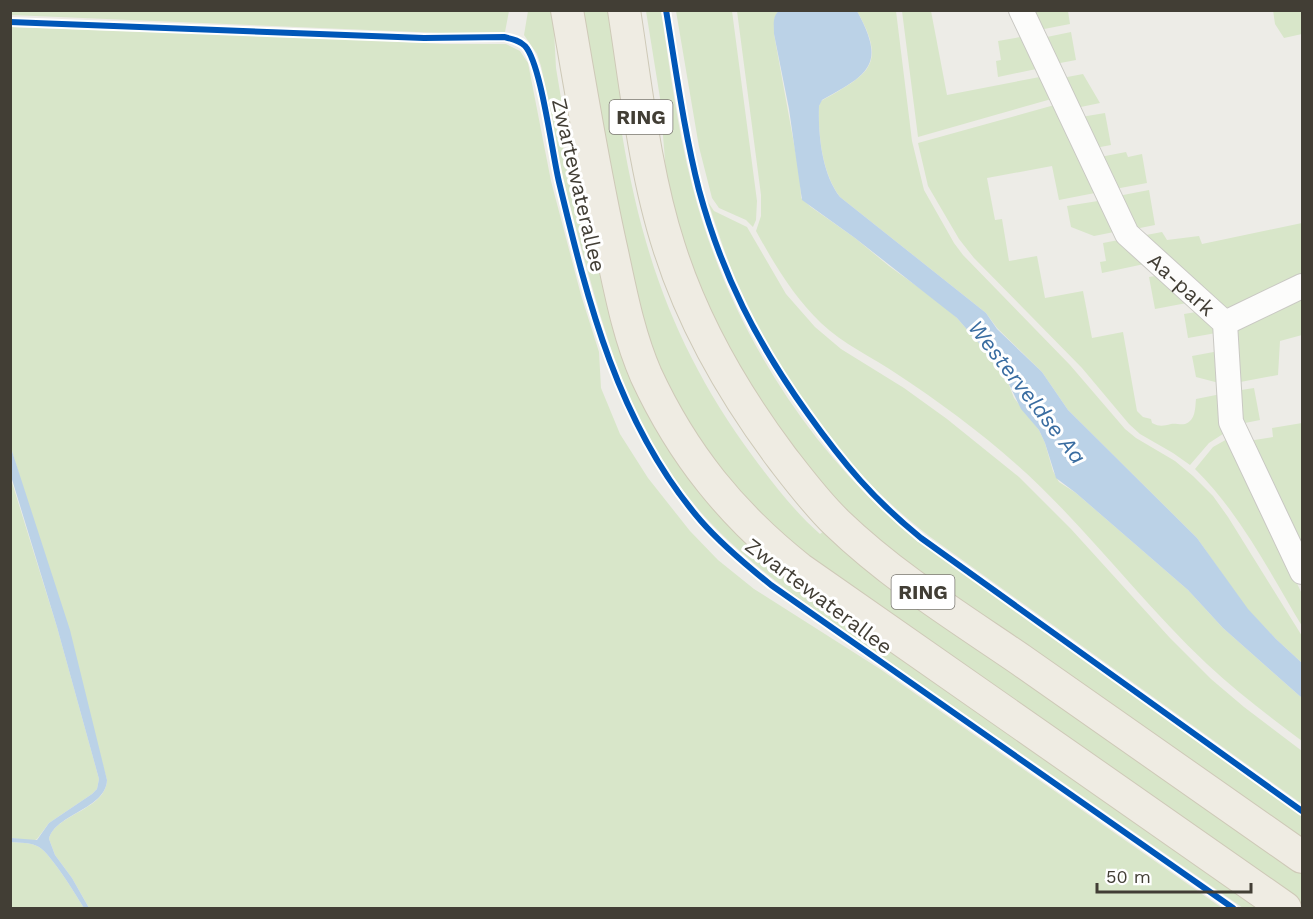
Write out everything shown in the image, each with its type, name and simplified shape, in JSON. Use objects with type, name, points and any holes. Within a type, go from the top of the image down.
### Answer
[{"type":"main road","name":"Zwartewaterallee","points":[[567,10],[601,204],[636,349],[646,375],[677,434],[716,490],[748,525],[800,570],[1285,909]]},
{"type":"main road","name":"RING","points":[[624,10],[653,180],[664,230],[680,278],[704,334],[727,377],[760,429],[796,477],[836,523],[906,580],[1302,857]]},
{"type":"street","name":"Aa-park","points":[[1021,10],[1127,234],[1225,323],[1231,422],[1302,572]]},
{"type":"street","points":[[1225,323],[1302,286]]},
{"type":"green space","points":[[11,10],[509,11],[505,32],[465,34],[11,15]]},
{"type":"green space","points":[[1273,10],[1302,11],[1302,34],[1284,38],[1275,24]]},
{"type":"green space","points":[[528,11],[553,11],[556,68],[565,122],[561,123],[566,144],[563,148],[565,154],[574,158],[598,239],[680,458],[1267,908],[1243,908],[791,593],[735,546],[685,493],[653,445],[640,419],[608,339],[564,184],[541,66],[537,54],[524,35]]},
{"type":"green space","points":[[580,11],[614,11],[632,123],[770,460],[1302,869],[1302,906],[808,561],[759,520],[675,408],[639,316]],"holes":[[[628,133],[677,311],[723,400],[780,480],[824,531],[820,534],[785,498],[754,458],[727,420],[684,343],[653,264],[641,223],[622,134]]]},
{"type":"green space","points":[[646,11],[661,11],[682,142],[707,235],[748,332],[804,422],[837,463],[873,501],[912,536],[1302,816],[1302,842],[919,576],[826,493],[728,358],[677,233],[666,173],[660,98]]},
{"type":"green space","points":[[676,11],[732,11],[757,201],[756,220],[753,227],[746,220],[719,208],[712,198],[699,147]]},
{"type":"green space","points":[[737,11],[779,11],[775,18],[774,34],[800,177],[801,198],[957,318],[1007,380],[1014,398],[1039,430],[1059,482],[1076,493],[1188,590],[1223,628],[1302,698],[1302,741],[1242,694],[1182,640],[1066,512],[1016,464],[943,406],[830,331],[793,291],[756,231],[761,216],[761,195]]},
{"type":"green space","points":[[857,11],[896,11],[912,141],[924,190],[954,243],[1070,365],[1125,429],[1175,461],[1213,496],[1302,636],[1302,663],[1247,609],[1197,538],[1068,410],[1042,372],[997,328],[986,313],[840,197],[829,177],[822,153],[819,106],[821,101],[861,75],[872,57],[871,44]]},
{"type":"green space","points":[[902,11],[931,11],[947,95],[1045,76],[1055,98],[918,137]]},
{"type":"green space","points":[[1030,11],[1068,11],[1070,24],[1039,30]]},
{"type":"green space","points":[[11,27],[444,44],[506,44],[520,51],[528,63],[551,181],[581,295],[599,352],[601,388],[620,434],[648,478],[690,531],[718,560],[754,589],[880,669],[1222,908],[89,908],[72,878],[55,855],[49,839],[60,823],[98,798],[107,780],[11,448]]},
{"type":"green space","points":[[1071,32],[1076,60],[1055,64],[1042,38]]},
{"type":"green space","points":[[1026,36],[1041,68],[998,77],[996,61],[1001,60],[998,41]]},
{"type":"green space","points":[[1083,74],[1100,103],[1076,108],[1062,78]]},
{"type":"green space","points":[[1058,104],[1100,192],[1059,200],[1052,166],[987,178],[995,220],[1002,219],[1009,261],[1037,256],[1045,298],[1083,291],[1092,338],[1123,332],[1137,411],[1143,417],[1151,419],[1152,423],[1162,426],[1185,424],[1193,417],[1196,399],[1221,394],[1226,432],[1209,443],[1190,465],[1140,434],[1129,424],[1082,368],[974,258],[959,239],[928,186],[918,143]]},
{"type":"green space","points":[[1105,113],[1111,145],[1095,148],[1081,117]]},
{"type":"green space","points":[[1126,152],[1128,157],[1142,154],[1147,183],[1115,189],[1100,157]]},
{"type":"green space","points":[[1149,190],[1155,225],[1135,229],[1118,196]]},
{"type":"green space","points":[[1104,200],[1119,231],[1094,236],[1071,227],[1067,206]]},
{"type":"green space","points":[[708,202],[714,211],[747,227],[786,294],[815,327],[841,349],[904,388],[947,419],[1019,477],[1071,529],[1170,638],[1211,679],[1302,751],[1302,804],[929,536],[869,482],[817,420],[772,352],[736,280]]},
{"type":"green space","points":[[1302,223],[1302,278],[1230,308],[1223,307],[1141,236],[1162,232],[1167,240],[1199,236],[1202,244]]},
{"type":"green space","points":[[1124,239],[1149,263],[1102,273],[1100,262],[1106,261],[1103,243]]},
{"type":"green space","points":[[1162,275],[1192,302],[1155,309],[1149,277]]},
{"type":"green space","points":[[1302,294],[1302,335],[1280,341],[1278,375],[1235,383],[1234,338],[1238,328]]},
{"type":"green space","points":[[1202,311],[1210,320],[1216,333],[1188,338],[1184,314]]},
{"type":"green space","points":[[1219,351],[1219,383],[1196,377],[1192,356]]},
{"type":"green space","points":[[1254,388],[1260,420],[1240,424],[1235,391]]},
{"type":"green space","points":[[1302,423],[1302,555],[1248,441],[1273,437],[1272,428]]},
{"type":"green space","points":[[1229,438],[1302,594],[1302,626],[1240,524],[1195,469],[1213,447]]},
{"type":"green space","points":[[10,476],[57,627],[99,779],[97,789],[92,794],[49,823],[33,841],[11,838]]},
{"type":"green space","points":[[11,842],[32,844],[44,851],[84,908],[11,908]]},
{"type":"water","name":"Westerveldse Aa","points":[[779,11],[857,11],[871,44],[868,66],[862,74],[852,83],[822,100],[819,106],[822,154],[829,177],[840,197],[986,313],[997,329],[1042,372],[1068,410],[1197,538],[1248,609],[1302,663],[1302,698],[1223,628],[1188,590],[1056,478],[1039,430],[1021,409],[1007,380],[957,318],[855,238],[802,200],[789,109],[774,34],[774,18]]},
{"type":"water","points":[[11,448],[70,630],[107,780],[98,798],[60,823],[53,830],[49,839],[55,855],[72,878],[89,908],[84,908],[44,851],[32,844],[11,842],[11,838],[37,840],[49,823],[92,794],[97,789],[99,779],[57,627],[11,476]]},
{"type":"cycle path","points":[[666,10],[699,190],[730,280],[773,361],[834,449],[874,495],[921,538],[1302,811]]},
{"type":"cycle path","points":[[10,22],[424,38],[504,37],[523,44],[536,70],[570,227],[595,317],[610,360],[627,403],[648,444],[672,484],[701,521],[734,554],[771,585],[1233,908]]}]
